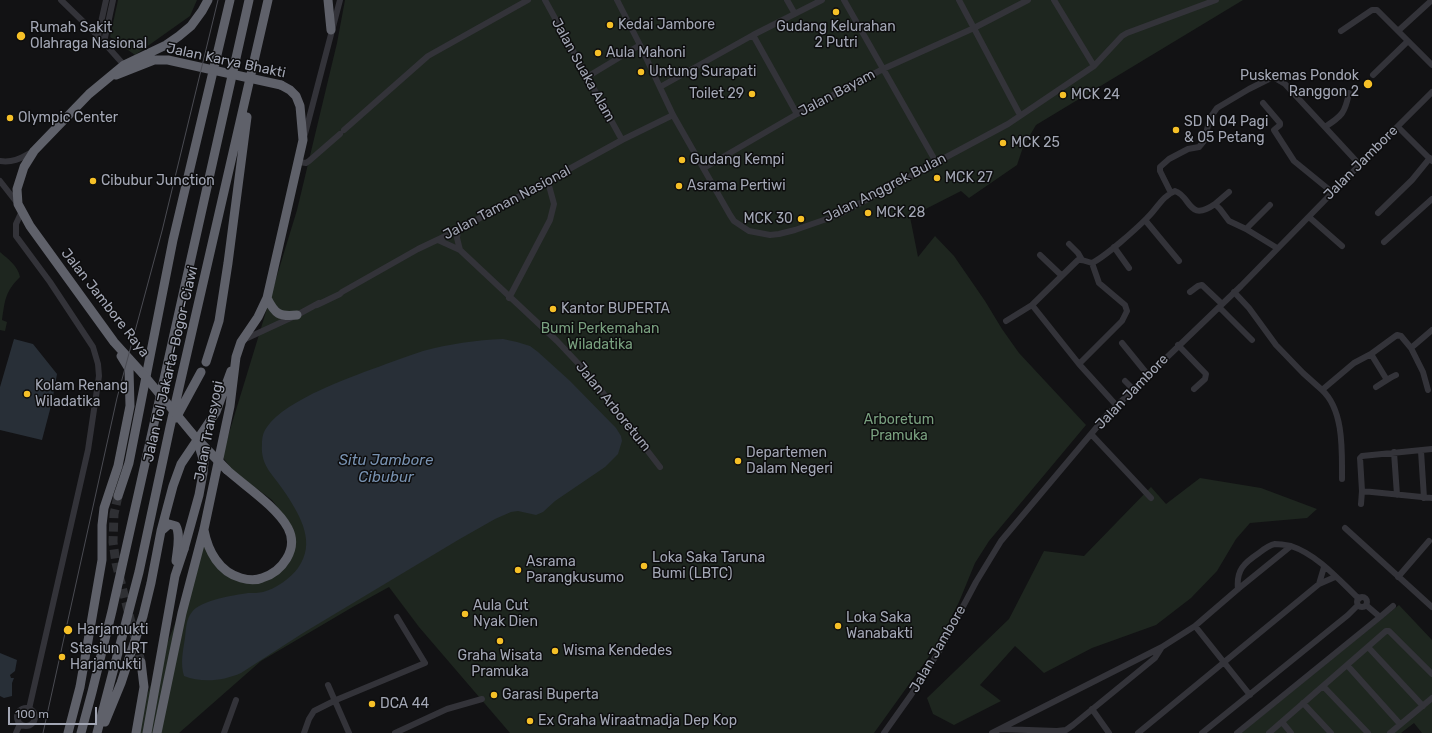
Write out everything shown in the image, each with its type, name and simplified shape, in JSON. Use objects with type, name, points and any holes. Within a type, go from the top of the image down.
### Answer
[{"type":"highway","name":"Jalan Jambore Raya","points":[[204,529],[209,548],[218,563],[230,573],[239,577],[253,580],[268,576],[282,565],[290,551],[292,538],[283,520],[276,512],[227,470],[196,438],[143,374],[114,342],[30,226],[20,208],[17,190],[24,167],[34,151],[89,94],[124,65],[166,45],[179,36],[191,26],[208,0]]},
{"type":"highway","points":[[118,496],[129,463],[173,240],[230,0]]},
{"type":"highway","name":"Jalan Tol Jakarta–Bogor–Ciawi","points":[[81,733],[114,603],[249,0]]},
{"type":"highway","name":"Jalan Tol Jakarta–Bogor–Ciawi","points":[[97,733],[139,572],[170,428],[268,0]]},
{"type":"highway","points":[[328,0],[331,30]]},
{"type":"highway","name":"Jalan Karya Bhakti","points":[[106,80],[154,60],[168,60],[281,85],[290,90],[296,96],[300,106],[303,140]]},
{"type":"highway","points":[[206,362],[219,321],[253,68]]},
{"type":"highway","name":"Jalan Transyogi","points":[[157,733],[182,613],[204,529],[230,406],[236,357],[241,342],[258,317],[267,298],[303,140]]},
{"type":"highway","points":[[267,298],[272,308],[278,315],[297,315]]},
{"type":"highway","points":[[68,733],[80,687],[102,560],[102,525],[104,508],[118,466],[130,406],[129,369],[114,342]]},
{"type":"highway","points":[[100,733],[121,682],[143,616],[161,531],[173,486],[181,464],[216,412],[236,357]]},
{"type":"highway","points":[[170,428],[201,372]]},
{"type":"highway","name":"Jalan Transyogi","points":[[147,733],[175,576],[199,495],[203,473],[204,462],[196,438]]},
{"type":"highway","points":[[161,531],[169,524],[176,526],[178,529],[175,576]]},
{"type":"highway","points":[[136,733],[144,687],[142,662]]},
{"type":"highway","points":[[151,715],[161,716]]},
{"type":"street","points":[[61,0],[104,42],[124,65]]},
{"type":"street","points":[[98,36],[106,0]]},
{"type":"street","points":[[104,42],[113,0]]},
{"type":"street","points":[[303,140],[340,0]]},
{"type":"street","points":[[299,162],[306,163],[309,161],[428,56],[528,0]]},
{"type":"street","name":"Jalan Suaka Alam","points":[[545,0],[622,140]]},
{"type":"street","name":"Jalan Anggrek Bulan","points":[[617,0],[673,114],[734,221],[749,231],[770,235],[795,230],[838,215],[1008,124],[1094,66],[1122,36],[1127,33],[1214,0]]},
{"type":"street","points":[[787,0],[794,14]]},
{"type":"street","points":[[660,87],[753,35],[822,0]]},
{"type":"street","points":[[844,0],[936,162]]},
{"type":"street","points":[[959,0],[1020,115]]},
{"type":"street","name":"Jalan Bayam","points":[[704,168],[797,114],[883,69],[974,28],[1028,0]]},
{"type":"street","points":[[1054,0],[1094,66]]},
{"type":"street","points":[[1398,31],[1432,0]]},
{"type":"street","points":[[1341,31],[1374,9],[1377,10],[1432,65]]},
{"type":"street","points":[[753,35],[797,114]]},
{"type":"street","points":[[1373,75],[1408,41]]},
{"type":"street","points":[[587,77],[640,45]]},
{"type":"street","points":[[1171,193],[1160,171],[1160,167],[1169,159],[1188,149],[1198,147],[1204,140],[1210,118],[1217,108],[1271,78],[1275,78],[1285,84],[1359,164]]},
{"type":"street","name":"Jalan Jambore","points":[[884,733],[941,648],[976,582],[1001,541],[1091,434],[1116,405],[1234,292],[1309,217],[1359,164],[1432,92]]},
{"type":"street","points":[[1324,127],[1343,113],[1349,93]]},
{"type":"street","points":[[1264,104],[1280,123],[1280,125],[1274,130],[1292,158],[1311,176],[1332,192]]},
{"type":"street","name":"Jalan Taman Nasional","points":[[241,342],[342,292],[418,249],[458,230],[548,182],[622,140],[673,114]]},
{"type":"street","points":[[1378,213],[1431,159],[1398,127]]},
{"type":"street","points":[[0,161],[9,162],[20,159],[34,151]]},
{"type":"street","name":"Jalan Jambore Raya","points":[[0,181],[20,208]]},
{"type":"street","points":[[509,298],[550,220],[554,204],[548,182]]},
{"type":"street","points":[[1092,263],[1114,247],[1145,220],[1162,200],[1171,193],[1178,192],[1187,203],[1196,210],[1202,210],[1215,204],[1229,192]]},
{"type":"street","points":[[1384,242],[1432,199]]},
{"type":"street","points":[[1215,204],[1229,221],[1246,229],[1277,248]]},
{"type":"street","points":[[1246,229],[1270,205]]},
{"type":"street","points":[[20,208],[16,224],[16,236],[50,282],[94,347],[98,359],[99,376],[88,450],[28,709]]},
{"type":"street","points":[[1309,217],[1342,246]]},
{"type":"street","points":[[1145,220],[1179,261]]},
{"type":"street","points":[[458,230],[457,243],[460,250]]},
{"type":"street","name":"Jalan Arboretum","points":[[438,240],[460,250],[509,298],[546,330],[590,376],[660,467]]},
{"type":"street","points":[[1069,244],[1078,253],[1082,260]]},
{"type":"street","points":[[1114,247],[1129,268]]},
{"type":"street","points":[[1040,255],[1062,276]]},
{"type":"street","points":[[1006,322],[1032,305],[1078,260],[1092,263]]},
{"type":"street","points":[[1079,364],[1122,322],[1127,311],[1125,305],[1099,283],[1092,263]]},
{"type":"street","points":[[1190,292],[1202,285],[1252,340]]},
{"type":"street","points":[[1234,292],[1253,313],[1276,345],[1302,373],[1331,400],[1336,411],[1342,459],[1342,479]]},
{"type":"street","points":[[1032,305],[1079,364],[1116,405]]},
{"type":"street","points":[[1411,348],[1432,330]]},
{"type":"street","points":[[1322,390],[1354,363],[1371,354],[1397,335],[1402,336],[1411,348],[1423,372],[1428,390]]},
{"type":"street","points":[[1122,343],[1148,375]]},
{"type":"street","points":[[1178,345],[1206,374],[1205,378],[1194,389]]},
{"type":"street","points":[[1371,354],[1387,380]]},
{"type":"street","points":[[1376,386],[1396,375]]},
{"type":"street","points":[[1125,381],[1132,389]]},
{"type":"street","points":[[1091,434],[1151,498]]},
{"type":"street","points":[[1361,504],[1362,490],[1360,457],[1394,452],[1432,449]]},
{"type":"street","points":[[1421,451],[1424,498]]},
{"type":"street","points":[[1394,452],[1397,495]]},
{"type":"street","points":[[1362,490],[1432,498]]},
{"type":"street","points":[[1345,528],[1432,607]]},
{"type":"street","points":[[1398,577],[1429,541]]},
{"type":"street","points":[[1238,589],[1238,575],[1241,568],[1249,560],[1268,546],[1274,544],[1291,546],[1306,552],[1335,577],[1362,607],[1366,605],[1380,617]]},
{"type":"street","points":[[992,733],[1162,647],[1195,626],[1291,546]]},
{"type":"street","points":[[1319,584],[1324,567]]},
{"type":"street","points":[[1138,733],[1319,584],[1335,577]]},
{"type":"street","points":[[1202,733],[1359,602]]},
{"type":"street","points":[[1237,733],[1393,606]]},
{"type":"street","points":[[304,733],[314,710],[425,663],[397,617]]},
{"type":"street","points":[[1195,626],[1250,694]]},
{"type":"street","points":[[1269,733],[1386,631],[1390,631],[1432,674]]},
{"type":"street","points":[[998,729],[1066,730],[1155,658],[1162,647]]},
{"type":"street","points":[[1368,647],[1423,706]]},
{"type":"street","points":[[1346,665],[1400,724]]},
{"type":"street","points":[[328,685],[336,700],[349,733]]},
{"type":"street","points":[[1323,686],[1368,733]]},
{"type":"street","points":[[1390,733],[1432,698]]},
{"type":"street","points":[[395,733],[447,709],[482,699]]},
{"type":"street","points":[[224,733],[236,700]]},
{"type":"street","points":[[1303,703],[1331,733]]},
{"type":"street","points":[[16,733],[20,724],[17,717],[19,712],[23,709],[28,709]]},
{"type":"street","points":[[20,724],[25,726],[32,722],[34,715],[28,709]]},
{"type":"street","points":[[1092,709],[1109,733]]},
{"type":"street","points":[[1282,722],[1291,733]]},
{"type":"green space","points":[[118,0],[197,0],[190,16],[135,55],[110,37]]},
{"type":"green space","name":"Bumi Perkemahan Wiladatika","points":[[345,0],[1243,0],[1036,125],[1023,147],[1017,165],[969,198],[961,191],[910,217],[918,257],[935,236],[954,256],[1019,353],[1086,425],[989,541],[975,563],[959,602],[938,644],[874,733],[510,733],[419,627],[389,587],[261,661],[179,733],[132,733],[187,593],[202,536],[207,550],[238,579],[276,573],[294,537],[293,528],[272,500],[233,471],[222,456],[297,210],[337,43]]},
{"type":"green space","points":[[0,252],[15,266],[20,277],[11,287],[6,297],[2,320],[7,322],[5,331],[0,330]]},
{"type":"green space","points":[[1200,478],[1261,488],[1317,509],[1307,518],[1250,523],[1236,539],[1217,571],[1191,598],[1156,625],[1092,648],[1044,673],[1015,646],[980,685],[1001,701],[954,725],[933,714],[927,698],[1009,619],[1044,551],[1084,556],[1151,487],[1166,504]]},
{"type":"green space","points":[[1399,605],[1432,640],[1432,733],[1422,733],[1414,723],[1401,733],[1241,733]]},
{"type":"water","name":"Kolam Renang Wiladatika","points":[[14,339],[33,344],[57,374],[52,402],[42,440],[0,430],[0,387]]},
{"type":"water","name":"Situ Jambore Cibubur","points":[[503,339],[530,346],[570,381],[616,428],[622,441],[618,454],[605,467],[555,501],[543,512],[536,515],[518,511],[511,512],[495,519],[303,633],[241,673],[227,678],[212,680],[198,680],[184,676],[182,662],[187,624],[192,612],[196,608],[218,599],[235,595],[268,591],[291,576],[303,559],[306,549],[306,540],[301,521],[292,503],[269,471],[263,459],[262,440],[264,433],[276,417],[289,407],[305,398],[339,382],[413,354],[453,344]]},
{"type":"water","points":[[0,653],[17,660],[15,671],[10,675],[11,678],[14,678],[12,683],[12,696],[4,698],[0,696]]},
{"type":"tunnel","points":[[118,496],[114,514],[113,542],[116,563],[141,662]]},
{"type":"tram line","points":[[43,733],[117,398],[162,231],[218,0]]},
{"type":"place","name":"Gudang Kelurahan 2 Putri","points":[[836,12]]},
{"type":"place","name":"Kedai Jambore","points":[[610,25]]},
{"type":"place","name":"Rumah Sakit Olahraga Nasional","points":[[21,36]]},
{"type":"place","name":"Aula Mahoni","points":[[598,53]]},
{"type":"place","name":"Untung Surapati","points":[[641,72]]},
{"type":"place","name":"Puskemas Pondok Ranggon 2","points":[[1368,84]]},
{"type":"place","name":"Toilet 29","points":[[752,94]]},
{"type":"place","name":"MCK 24","points":[[1063,95]]},
{"type":"place","name":"Olympic Center","points":[[10,118]]},
{"type":"place","name":"SD N 04 Pagi & 05 Petang","points":[[1176,130]]},
{"type":"place","name":"MCK 25","points":[[1003,143]]},
{"type":"place","name":"Gudang Kempi","points":[[682,160]]},
{"type":"place","name":"MCK 27","points":[[937,178]]},
{"type":"place","name":"Cibubur Junction","points":[[93,181]]},
{"type":"place","name":"Asrama Pertiwi","points":[[679,186]]},
{"type":"place","name":"MCK 28","points":[[868,213]]},
{"type":"place","name":"MCK 30","points":[[801,219]]},
{"type":"place","name":"Kantor BUPERTA","points":[[553,309]]},
{"type":"place","name":"Kolam Renang Wiladatika","points":[[27,394]]},
{"type":"place","name":"Departemen Dalam Negeri","points":[[738,461]]},
{"type":"place","name":"Loka Saka Taruna Bumi (LBTC)","points":[[644,566]]},
{"type":"place","name":"Asrama Parangkusumo","points":[[518,570]]},
{"type":"place","name":"Aula Cut Nyak Dien","points":[[465,614]]},
{"type":"place","name":"Loka Saka Wanabakti","points":[[838,626]]},
{"type":"place","name":"Harjamukti","points":[[68,630]]},
{"type":"place","name":"Graha Wisata Pramuka","points":[[500,641]]},
{"type":"place","name":"Wisma Kendedes","points":[[555,651]]},
{"type":"place","name":"Stasiun LRT Harjamukti","points":[[62,657]]},
{"type":"place","name":"Garasi Buperta","points":[[494,695]]},
{"type":"place","name":"DCA 44","points":[[372,704]]},
{"type":"place","name":"Ex Graha Wiraatmadja Dep Kop","points":[[530,721]]},
{"type":"park label","name":"Arboretum Pramuka","points":[[899,428]]}]
